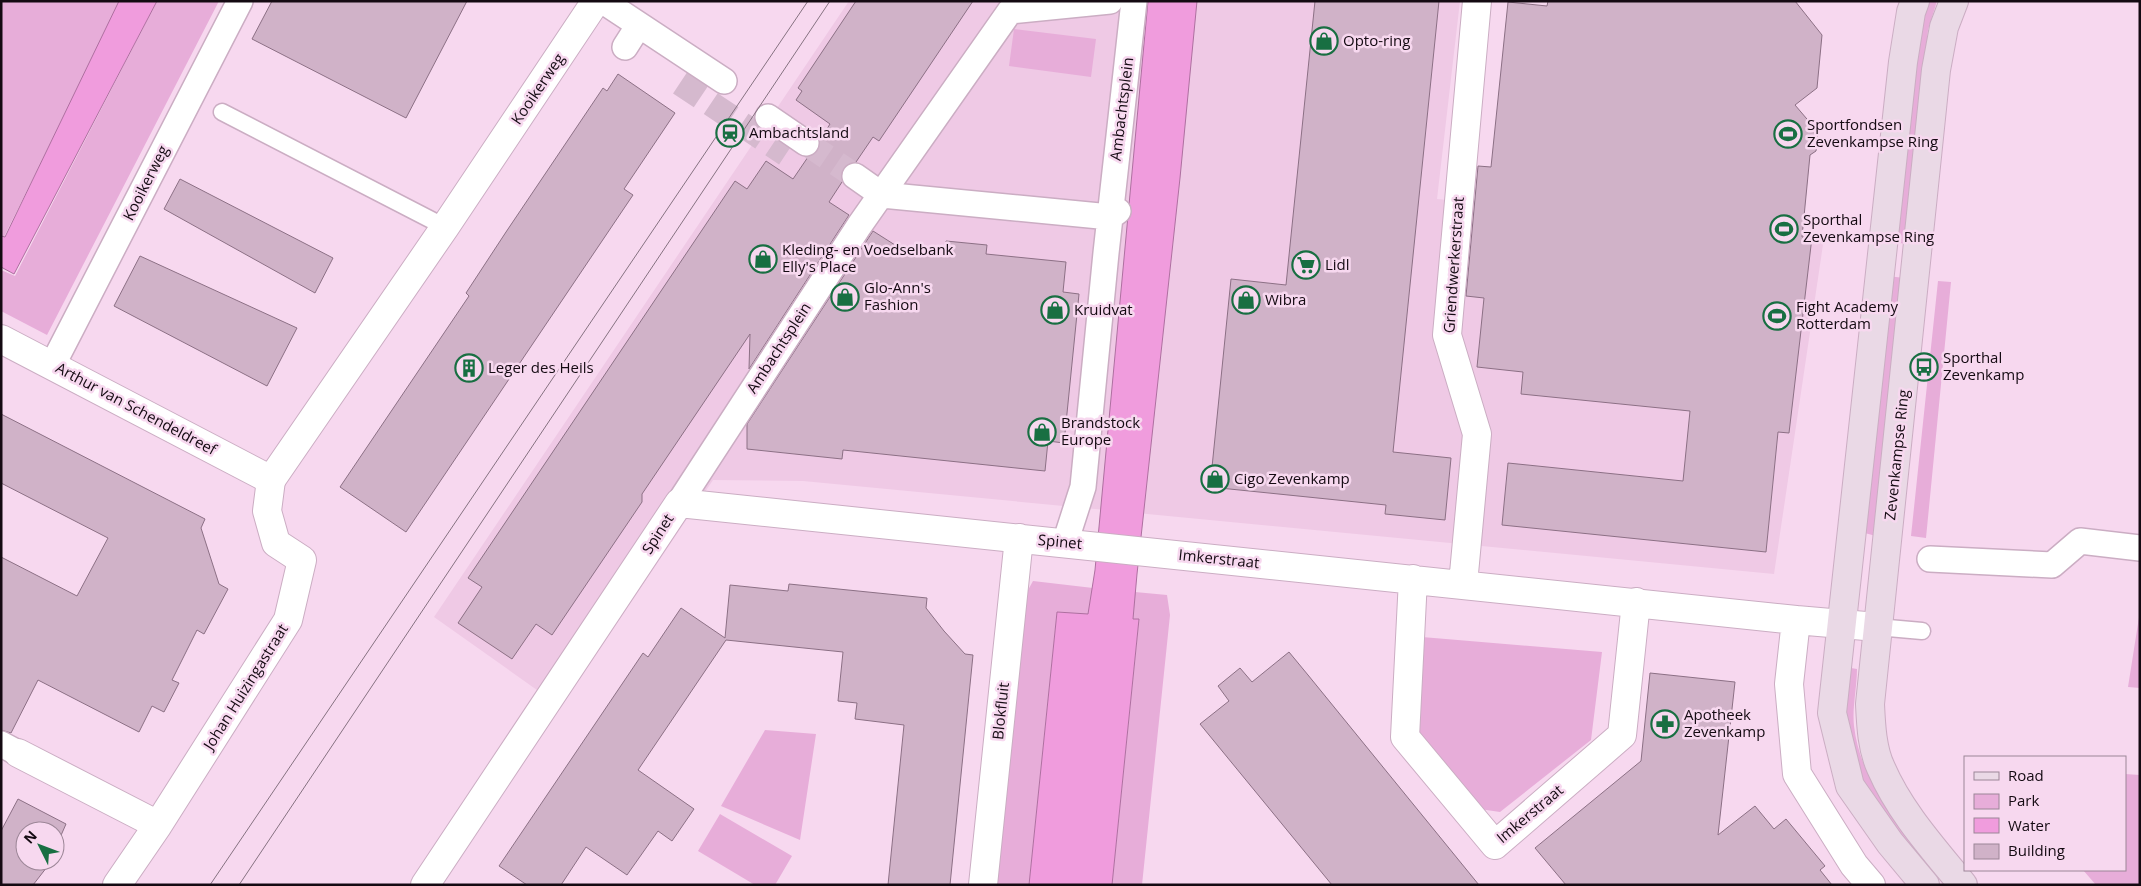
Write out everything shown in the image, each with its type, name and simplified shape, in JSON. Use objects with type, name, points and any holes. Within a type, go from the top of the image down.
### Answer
[{"type":"main road","points":[[1915,1],[1911,12],[1902,62],[1832,713],[1850,786],[1884,836],[1925,885]]},
{"type":"main road","name":"Zevenkampse Ring","points":[[1954,1],[1944,27],[1936,70],[1870,704],[1872,737],[1880,767],[1916,826],[1962,885]]},
{"type":"street","name":"Kooikerweg","points":[[52,366],[240,1]]},
{"type":"street","name":"Kooikerweg","points":[[271,480],[446,227],[596,1]]},
{"type":"street","points":[[603,1],[724,81]]},
{"type":"street","name":"Ambachtsplein","points":[[679,503],[865,195],[1010,11],[1110,1]]},
{"type":"street","name":"Ambachtsplein","points":[[1078,544],[1106,253],[1114,214],[1134,1]]},
{"type":"street","name":"Griendwerkerstraat","points":[[1463,584],[1477,434],[1447,335],[1477,1]]},
{"type":"street","points":[[625,47],[639,25]]},
{"type":"street","points":[[768,117],[806,143]]},
{"type":"street","points":[[865,195],[1114,214]]},
{"type":"street","name":"Arthur van Schendeldreef","points":[[1,339],[271,480]]},
{"type":"street","name":"Johan Huizingastraat","points":[[117,885],[158,825],[288,620],[302,560],[276,543],[267,511],[271,480]]},
{"type":"street","name":"Spinet","points":[[425,885],[679,503],[1144,551]]},
{"type":"street","name":"Blokfluit","points":[[984,885],[1019,538]]},
{"type":"street","points":[[1930,559],[2052,565],[2080,541],[2140,548]]},
{"type":"street","name":"Imkerstraat","points":[[1144,551],[1796,620],[1877,626]]},
{"type":"street","name":"Imkerstraat","points":[[1413,578],[1405,737],[1495,845],[1622,735],[1636,602]]},
{"type":"street","points":[[1796,620],[1789,684],[1797,774],[1854,865],[1870,885]]},
{"type":"street","points":[[10,749],[158,825]]},
{"type":"lane","points":[[222,112],[446,227]]},
{"type":"lane","points":[[1877,626],[1922,631]]},
{"type":"shaded area","points":[[849,1],[1460,1],[1437,199],[1824,238],[1774,574],[803,481],[713,480],[561,707],[434,617]]},
{"type":"green space","points":[[1,1],[121,1],[4,237],[1,236]]},
{"type":"green space","points":[[157,1],[219,1],[47,335],[1,311],[1,270],[15,276]]},
{"type":"green space","points":[[1923,1],[1937,1],[1928,30],[1908,244],[1891,242]]},
{"type":"green space","points":[[1014,29],[1096,39],[1091,77],[1009,66]]},
{"type":"green space","points":[[1888,276],[1904,278],[1876,536],[1861,532]]},
{"type":"green space","points":[[1938,281],[1951,282],[1926,538],[1911,536]]},
{"type":"green space","points":[[1033,581],[1093,588],[1088,615],[1057,612],[1029,885],[993,885],[1022,601]]},
{"type":"green space","points":[[1135,592],[1167,595],[1170,615],[1142,885],[1112,885],[1139,620],[1133,619]]},
{"type":"green space","points":[[2140,611],[2140,688],[2128,687]]},
{"type":"green space","points":[[1422,637],[1602,652],[1591,740],[1500,812],[1473,808],[1411,730]]},
{"type":"green space","points":[[1851,668],[1857,669],[1854,726],[1858,748],[1875,788],[1900,824],[1942,875],[1935,880],[1879,808],[1863,782],[1846,718]]},
{"type":"green space","points":[[765,730],[816,734],[800,840],[721,806]]},
{"type":"green space","points":[[2126,774],[2140,775],[2140,885],[2096,885],[2084,871],[2126,871]]},
{"type":"green space","points":[[720,814],[792,856],[775,885],[755,885],[698,851]]},
{"type":"water","points":[[119,1],[157,1],[14,274],[1,267],[1,236],[5,237]]},
{"type":"water","points":[[1148,1],[1197,1],[1180,178],[1137,574],[1133,619],[1139,619],[1112,885],[1029,885],[1057,612],[1088,614],[1095,570]]},
{"type":"building","points":[[272,1],[467,1],[406,118],[252,39]]},
{"type":"building","points":[[856,1],[973,1],[879,141],[873,137],[856,162],[849,163],[843,168],[842,182],[829,202],[849,215],[749,369],[750,334],[642,494],[642,502],[552,635],[536,624],[512,659],[458,623],[482,587],[468,578],[735,181],[747,189],[766,161],[793,179],[808,157],[818,151],[820,140],[830,124],[796,100],[802,91],[798,88]]},
{"type":"building","points":[[1315,1],[1439,1],[1393,452],[1451,458],[1445,520],[1385,514],[1386,505],[1210,487],[1231,279],[1286,285]]},
{"type":"building","points":[[1548,1],[1795,1],[1822,35],[1817,88],[1795,105],[1818,132],[1816,151],[1810,155],[1802,237],[1812,237],[1789,433],[1778,432],[1766,552],[1502,525],[1508,463],[1683,481],[1690,411],[1521,394],[1523,372],[1477,367],[1484,298],[1466,296],[1478,166],[1491,167],[1508,2],[1547,6]]},
{"type":"building","name":"Leger des Heils","points":[[618,74],[675,113],[624,189],[633,195],[406,532],[340,487],[469,296],[466,293],[506,232],[603,88],[607,91]]},
{"type":"building","points":[[180,179],[333,258],[315,293],[164,209]]},
{"type":"building","points":[[873,231],[895,245],[946,250],[946,241],[987,245],[986,254],[1066,262],[1063,292],[1079,294],[1064,443],[1048,441],[1045,471],[843,450],[842,459],[747,449],[747,424]]},
{"type":"building","points":[[140,256],[297,328],[267,386],[114,306]]},
{"type":"building","points":[[1,414],[205,519],[201,528],[219,584],[228,589],[204,634],[197,630],[172,680],[179,683],[164,712],[152,706],[139,732],[38,680],[11,733],[1,730],[1,557],[77,596],[108,538],[1,483]]},
{"type":"building","points":[[789,584],[927,598],[926,608],[944,631],[965,654],[973,655],[950,885],[888,885],[904,725],[855,719],[857,703],[838,701],[843,652],[726,640],[638,770],[694,809],[672,841],[658,831],[627,875],[586,847],[561,885],[527,885],[499,866],[643,653],[648,657],[681,608],[725,638],[730,585],[788,591]]},
{"type":"building","points":[[1289,652],[1479,885],[1332,885],[1200,724],[1229,701],[1218,686],[1240,668],[1252,682]]},
{"type":"building","points":[[1650,673],[1735,682],[1718,835],[1755,806],[1774,829],[1786,819],[1825,866],[1820,870],[1832,885],[1566,885],[1535,848],[1641,761]]},
{"type":"building","points":[[18,799],[60,821],[15,821],[15,871],[44,871],[33,885],[1,885],[1,831]]},
{"type":"tunnel","points":[[680,83],[786,154]]},
{"type":"tunnel","points":[[806,143],[855,176]]},
{"type":"tram line","points":[[210,885],[808,1]]},
{"type":"tram line","points":[[239,885],[830,1]]},
{"type":"place","name":"Opto-ring","points":[[1324,41]]},
{"type":"place","name":"Ambachtsland","points":[[730,133]]},
{"type":"place","name":"Sportfondsen Zevenkampse Ring","points":[[1788,134]]},
{"type":"place","name":"Sporthal Zevenkampse Ring","points":[[1784,229]]},
{"type":"place","name":"Kleding- en Voedselbank Elly's Place","points":[[763,259]]},
{"type":"place","name":"Lidl","points":[[1306,265]]},
{"type":"place","name":"Glo-Ann's Fashion","points":[[845,297]]},
{"type":"place","name":"Wibra","points":[[1246,300]]},
{"type":"place","name":"Kruidvat","points":[[1055,310]]},
{"type":"place","name":"Fight Academy Rotterdam","points":[[1777,316]]},
{"type":"place","name":"Sporthal Zevenkamp","points":[[1924,367]]},
{"type":"place","name":"Leger des Heils","points":[[469,368]]},
{"type":"place","name":"Brandstock Europe","points":[[1042,432]]},
{"type":"place","name":"Cigo Zevenkamp","points":[[1215,479]]},
{"type":"place","name":"Apotheek Zevenkamp","points":[[1665,724]]}]
